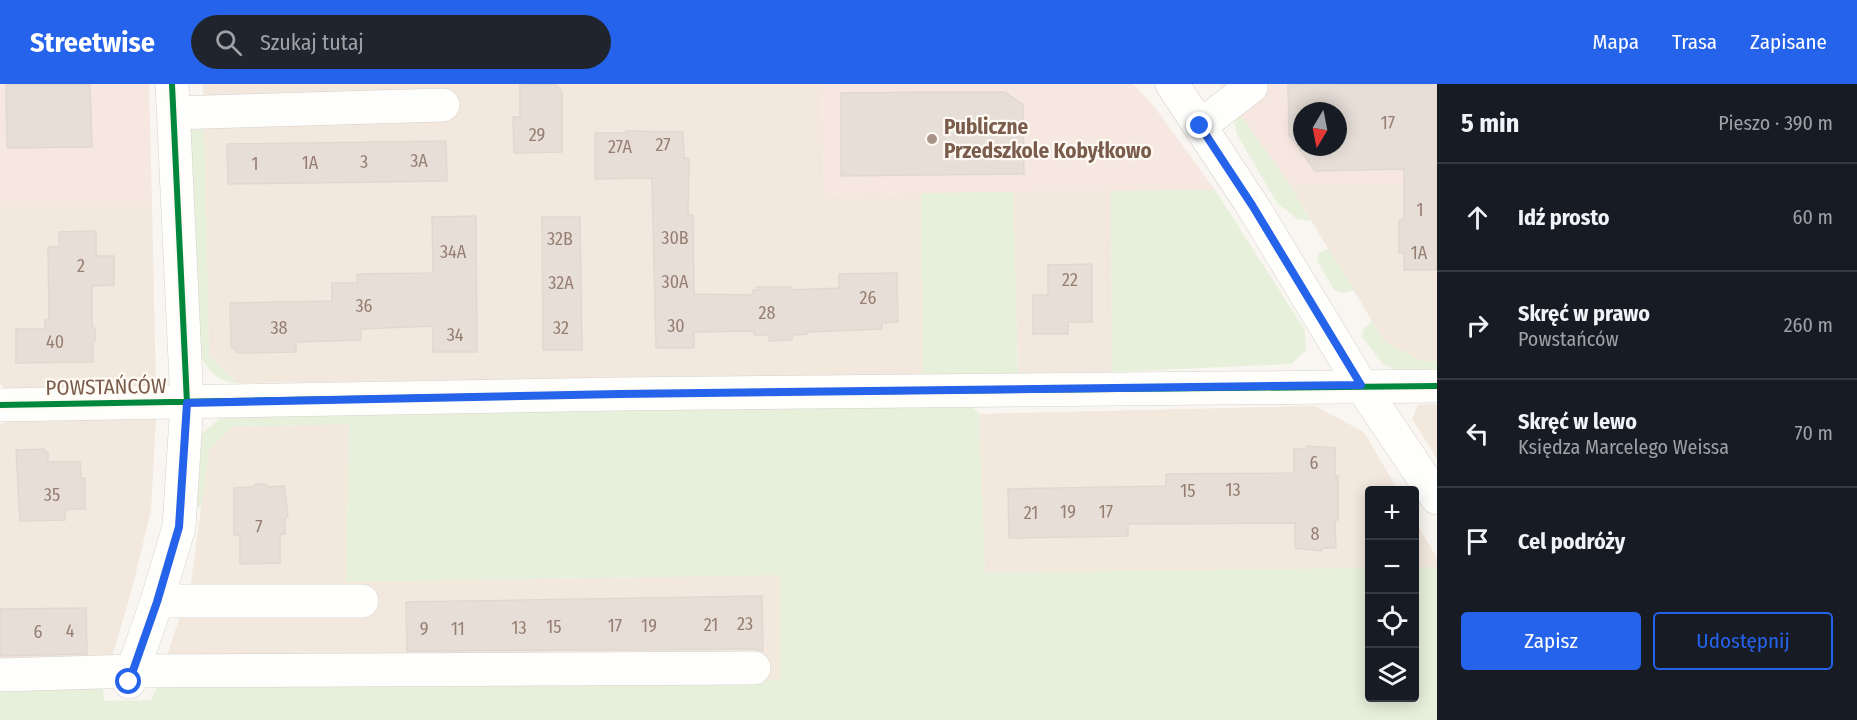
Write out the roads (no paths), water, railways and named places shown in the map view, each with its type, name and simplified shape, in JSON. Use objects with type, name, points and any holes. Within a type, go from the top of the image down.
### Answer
[{"type":"street","points":[[1172,84],[1252,205],[1361,385],[1437,498]]},
{"type":"street","points":[[1200,126],[1251,87],[1251,84]]},
{"type":"street","points":[[131,677],[157,602],[179,527],[187,403],[173,98],[443,105]]},
{"type":"street","name":"POWSTAŃCÓW","points":[[0,405],[572,395],[1437,386]]},
{"type":"street","points":[[157,602],[362,601]]},
{"type":"street","points":[[0,675],[131,677],[754,668]]},
{"type":"place","name":"Publiczne Przedszkole Kobyłkowo","points":[[932,139]]}]
